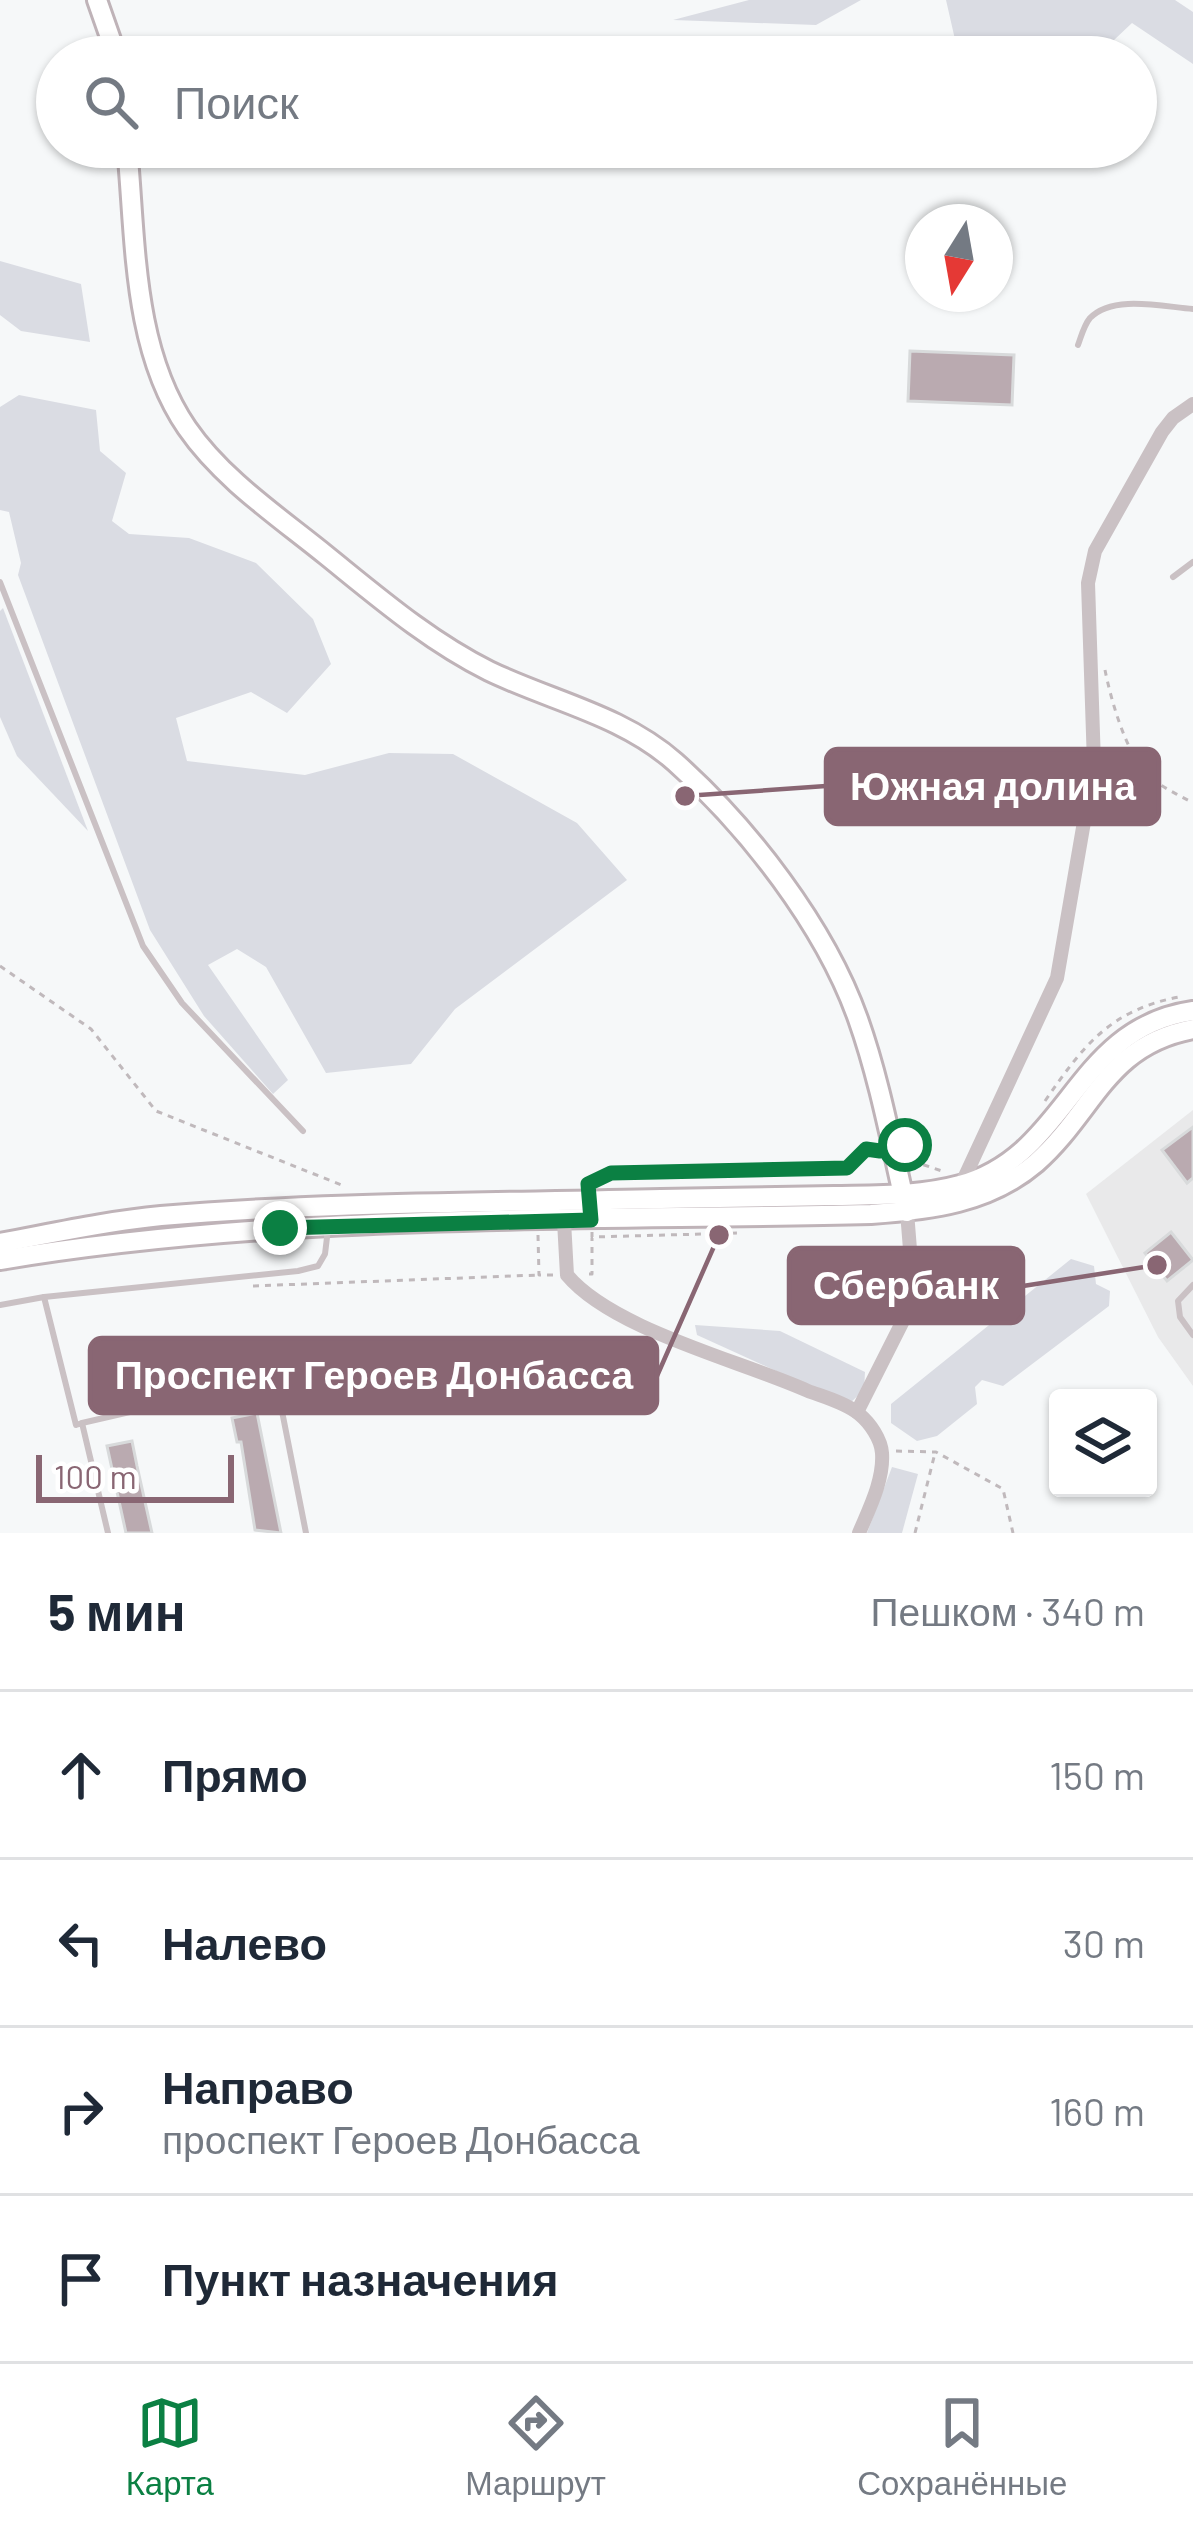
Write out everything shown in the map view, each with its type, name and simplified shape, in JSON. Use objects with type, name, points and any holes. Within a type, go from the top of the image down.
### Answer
[{"type":"street","points":[[97,0],[110,36]]},
{"type":"street","points":[[129,168],[146,324],[164,383],[188,430],[242,486],[424,633],[490,671],[647,741],[698,784],[771,870],[831,959],[870,1056],[905,1203],[914,1298],[857,1412]]},
{"type":"street","points":[[955,1178],[1057,978],[1094,764],[1086,603],[1095,551],[1162,432],[1193,404]]},
{"type":"street","points":[[905,1203],[955,1178],[1012,1161],[1034,1142],[1091,1067],[1128,1034],[1150,1022],[1193,1011]]},
{"type":"street","points":[[0,1243],[160,1216],[312,1208],[590,1211],[961,1203],[1012,1181],[1060,1137],[1120,1062],[1162,1037],[1193,1029]]},
{"type":"street","points":[[0,1260],[164,1236],[329,1226],[564,1221],[590,1211]]},
{"type":"street","points":[[564,1221],[567,1275],[592,1298],[697,1349],[857,1412],[882,1450],[877,1488],[860,1533]]},
{"type":"lane","points":[[1078,345],[1088,320],[1101,310],[1121,304],[1193,309]]},
{"type":"lane","points":[[1173,577],[1193,562]]},
{"type":"lane","points":[[0,582],[143,946],[182,1003],[303,1131]]},
{"type":"lane","points":[[0,1305],[298,1271],[318,1266],[326,1254],[329,1226]]},
{"type":"lane","points":[[1193,1285],[1178,1300],[1180,1317],[1193,1335]]},
{"type":"lane","points":[[44,1297],[76,1425],[248,1385],[279,1396],[305,1533]]},
{"type":"lane","points":[[82,1423],[107,1533]]},
{"type":"path","points":[[1105,669],[1118,718],[1139,764],[1155,782],[1193,803]]},
{"type":"path","points":[[0,966],[91,1029],[156,1111],[344,1186]]},
{"type":"path","points":[[1036,1115],[1082,1048],[1102,1030],[1127,1014],[1193,994]]},
{"type":"path","points":[[740,1233],[592,1237],[588,1184],[611,1173],[847,1168],[866,1149],[892,1149]]},
{"type":"path","points":[[912,1160],[955,1178]]},
{"type":"path","points":[[242,1287],[539,1275]]},
{"type":"path","points":[[882,1450],[936,1452],[1003,1490],[1013,1533]]},
{"type":"path","points":[[915,1533],[936,1452]]},
{"type":"shaded area","points":[[749,0],[861,0],[816,25],[673,20]]},
{"type":"shaded area","points":[[946,0],[1175,0],[1193,12],[1193,64],[1132,23],[1118,36],[954,36]]},
{"type":"shaded area","points":[[0,261],[81,284],[90,342],[21,331],[0,315]]},
{"type":"shaded area","points":[[19,395],[96,410],[100,451],[126,473],[112,521],[129,534],[189,538],[256,563],[313,619],[331,664],[287,713],[251,692],[176,718],[187,761],[305,775],[389,753],[453,754],[577,823],[627,880],[455,1009],[411,1064],[326,1073],[266,967],[237,949],[208,965],[288,1080],[273,1094],[204,1016],[150,930],[18,575],[21,563],[9,512],[0,510],[0,407]]},
{"type":"shaded area","points":[[3,608],[88,831],[17,756],[0,717]]},
{"type":"shaded area","points":[[1193,1110],[1193,1386],[1158,1337],[1086,1194]]},
{"type":"shaded area","points":[[1071,1259],[1094,1266],[1096,1284],[1110,1291],[1109,1306],[1003,1386],[982,1380],[975,1387],[977,1404],[937,1436],[917,1441],[891,1423],[891,1404]]},
{"type":"shaded area","points":[[695,1325],[780,1331],[865,1372],[864,1390],[849,1404],[697,1335]]},
{"type":"shaded area","points":[[892,1467],[918,1474],[902,1533],[867,1533]]},
{"type":"building","points":[[910,351],[1014,355],[1012,405],[908,401]]},
{"type":"building","points":[[1193,1127],[1193,1178],[1187,1183],[1162,1150]]},
{"type":"building","points":[[1171,1232],[1193,1260],[1167,1281],[1145,1253]]},
{"type":"building","points":[[257,1413],[281,1533],[255,1530],[241,1442],[237,1442],[232,1418]]},
{"type":"building","points":[[132,1441],[152,1533],[126,1533],[107,1446]]},
{"type":"place","name":"Южная долина","points":[[685,796]]},
{"type":"place","name":"Проспект Героев Донбасса","points":[[719,1235]]},
{"type":"place","name":"Сбербанк","points":[[1157,1265]]},
{"type":"route","points":[[280,1228],[591,1220],[588,1184],[611,1173],[847,1168],[866,1149],[905,1145]]}]
